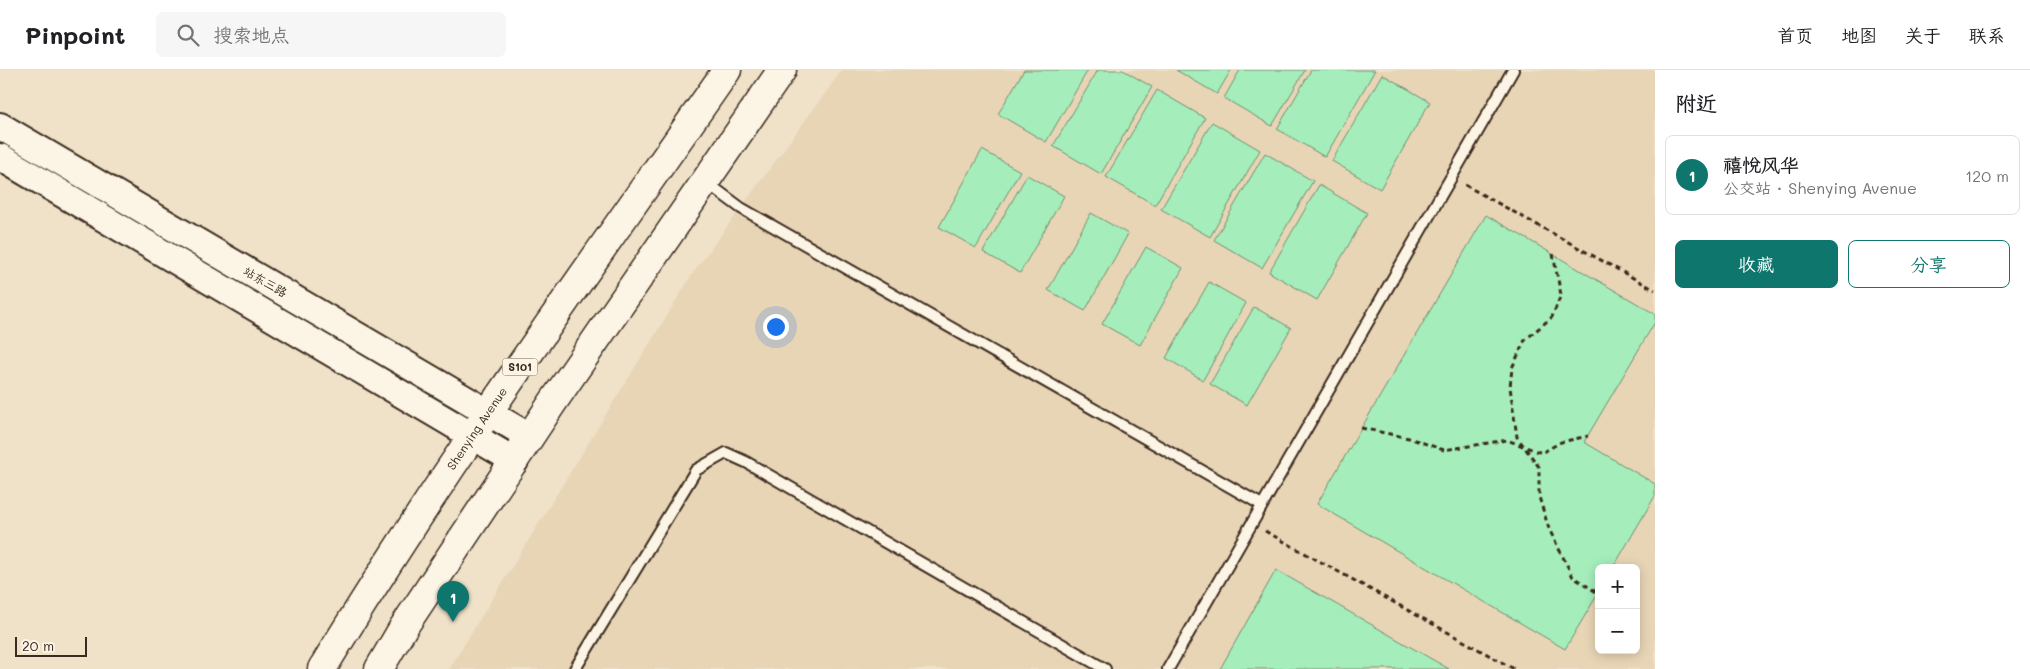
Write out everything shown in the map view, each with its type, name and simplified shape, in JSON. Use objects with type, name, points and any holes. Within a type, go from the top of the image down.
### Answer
[{"type":"main road","name":"Shenying Avenue","points":[[322,669],[371,589],[473,436],[727,70]]},
{"type":"main road","points":[[378,669],[403,628],[530,438],[782,70]]},
{"type":"street","name":"站东三路","points":[[0,126],[530,438]]},
{"type":"street","points":[[0,157],[515,461]]},
{"type":"lane","points":[[1168,669],[1513,70]]},
{"type":"lane","points":[[705,182],[741,208],[1262,505]]},
{"type":"lane","points":[[575,669],[696,470],[726,453],[755,467],[1105,669]]},
{"type":"path","points":[[1451,177],[1655,290]]},
{"type":"path","points":[[1553,254],[1561,295],[1552,316],[1525,340],[1512,368],[1510,387],[1514,420],[1517,437],[1539,468],[1539,497],[1548,529],[1573,577],[1595,591]]},
{"type":"path","points":[[1361,428],[1409,438],[1444,450],[1507,440],[1542,453],[1561,442],[1588,436]]},
{"type":"path","points":[[1252,523],[1514,669]]},
{"type":"shaded area","points":[[842,70],[1655,70],[1655,669],[449,669],[693,273]]},
{"type":"green space","points":[[1024,70],[1088,70],[1046,142],[998,114]]},
{"type":"green space","points":[[1098,70],[1123,70],[1152,87],[1101,174],[1053,146]]},
{"type":"green space","points":[[1176,70],[1231,70],[1217,94]]},
{"type":"green space","points":[[1240,70],[1305,70],[1272,126],[1224,98]]},
{"type":"green space","points":[[1311,70],[1375,70],[1325,157],[1277,129]]},
{"type":"green space","points":[[1382,74],[1430,102],[1380,189],[1332,161]]},
{"type":"green space","points":[[1157,90],[1205,118],[1155,205],[1106,177]]},
{"type":"green space","points":[[1212,122],[1260,150],[1210,237],[1161,209]]},
{"type":"green space","points":[[982,150],[1020,171],[976,248],[939,227]]},
{"type":"green space","points":[[1265,153],[1313,181],[1262,268],[1214,240]]},
{"type":"green space","points":[[1027,175],[1064,196],[1020,273],[983,252]]},
{"type":"green space","points":[[1319,185],[1367,213],[1317,300],[1269,272]]},
{"type":"green space","points":[[1091,213],[1128,234],[1085,311],[1048,290]]},
{"type":"green space","points":[[1486,215],[1655,314],[1655,322],[1584,442],[1655,484],[1655,496],[1615,564],[1595,564],[1595,599],[1565,649],[1317,504]]},
{"type":"green space","points":[[1146,247],[1183,268],[1140,345],[1102,324]]},
{"type":"green space","points":[[1209,282],[1246,303],[1203,380],[1166,358]]},
{"type":"green space","points":[[1254,307],[1291,328],[1247,405],[1210,384]]},
{"type":"green space","points":[[1276,570],[1449,669],[1220,669]]},
{"type":"place","name":"禧悦风华","points":[[453,622]]}]
